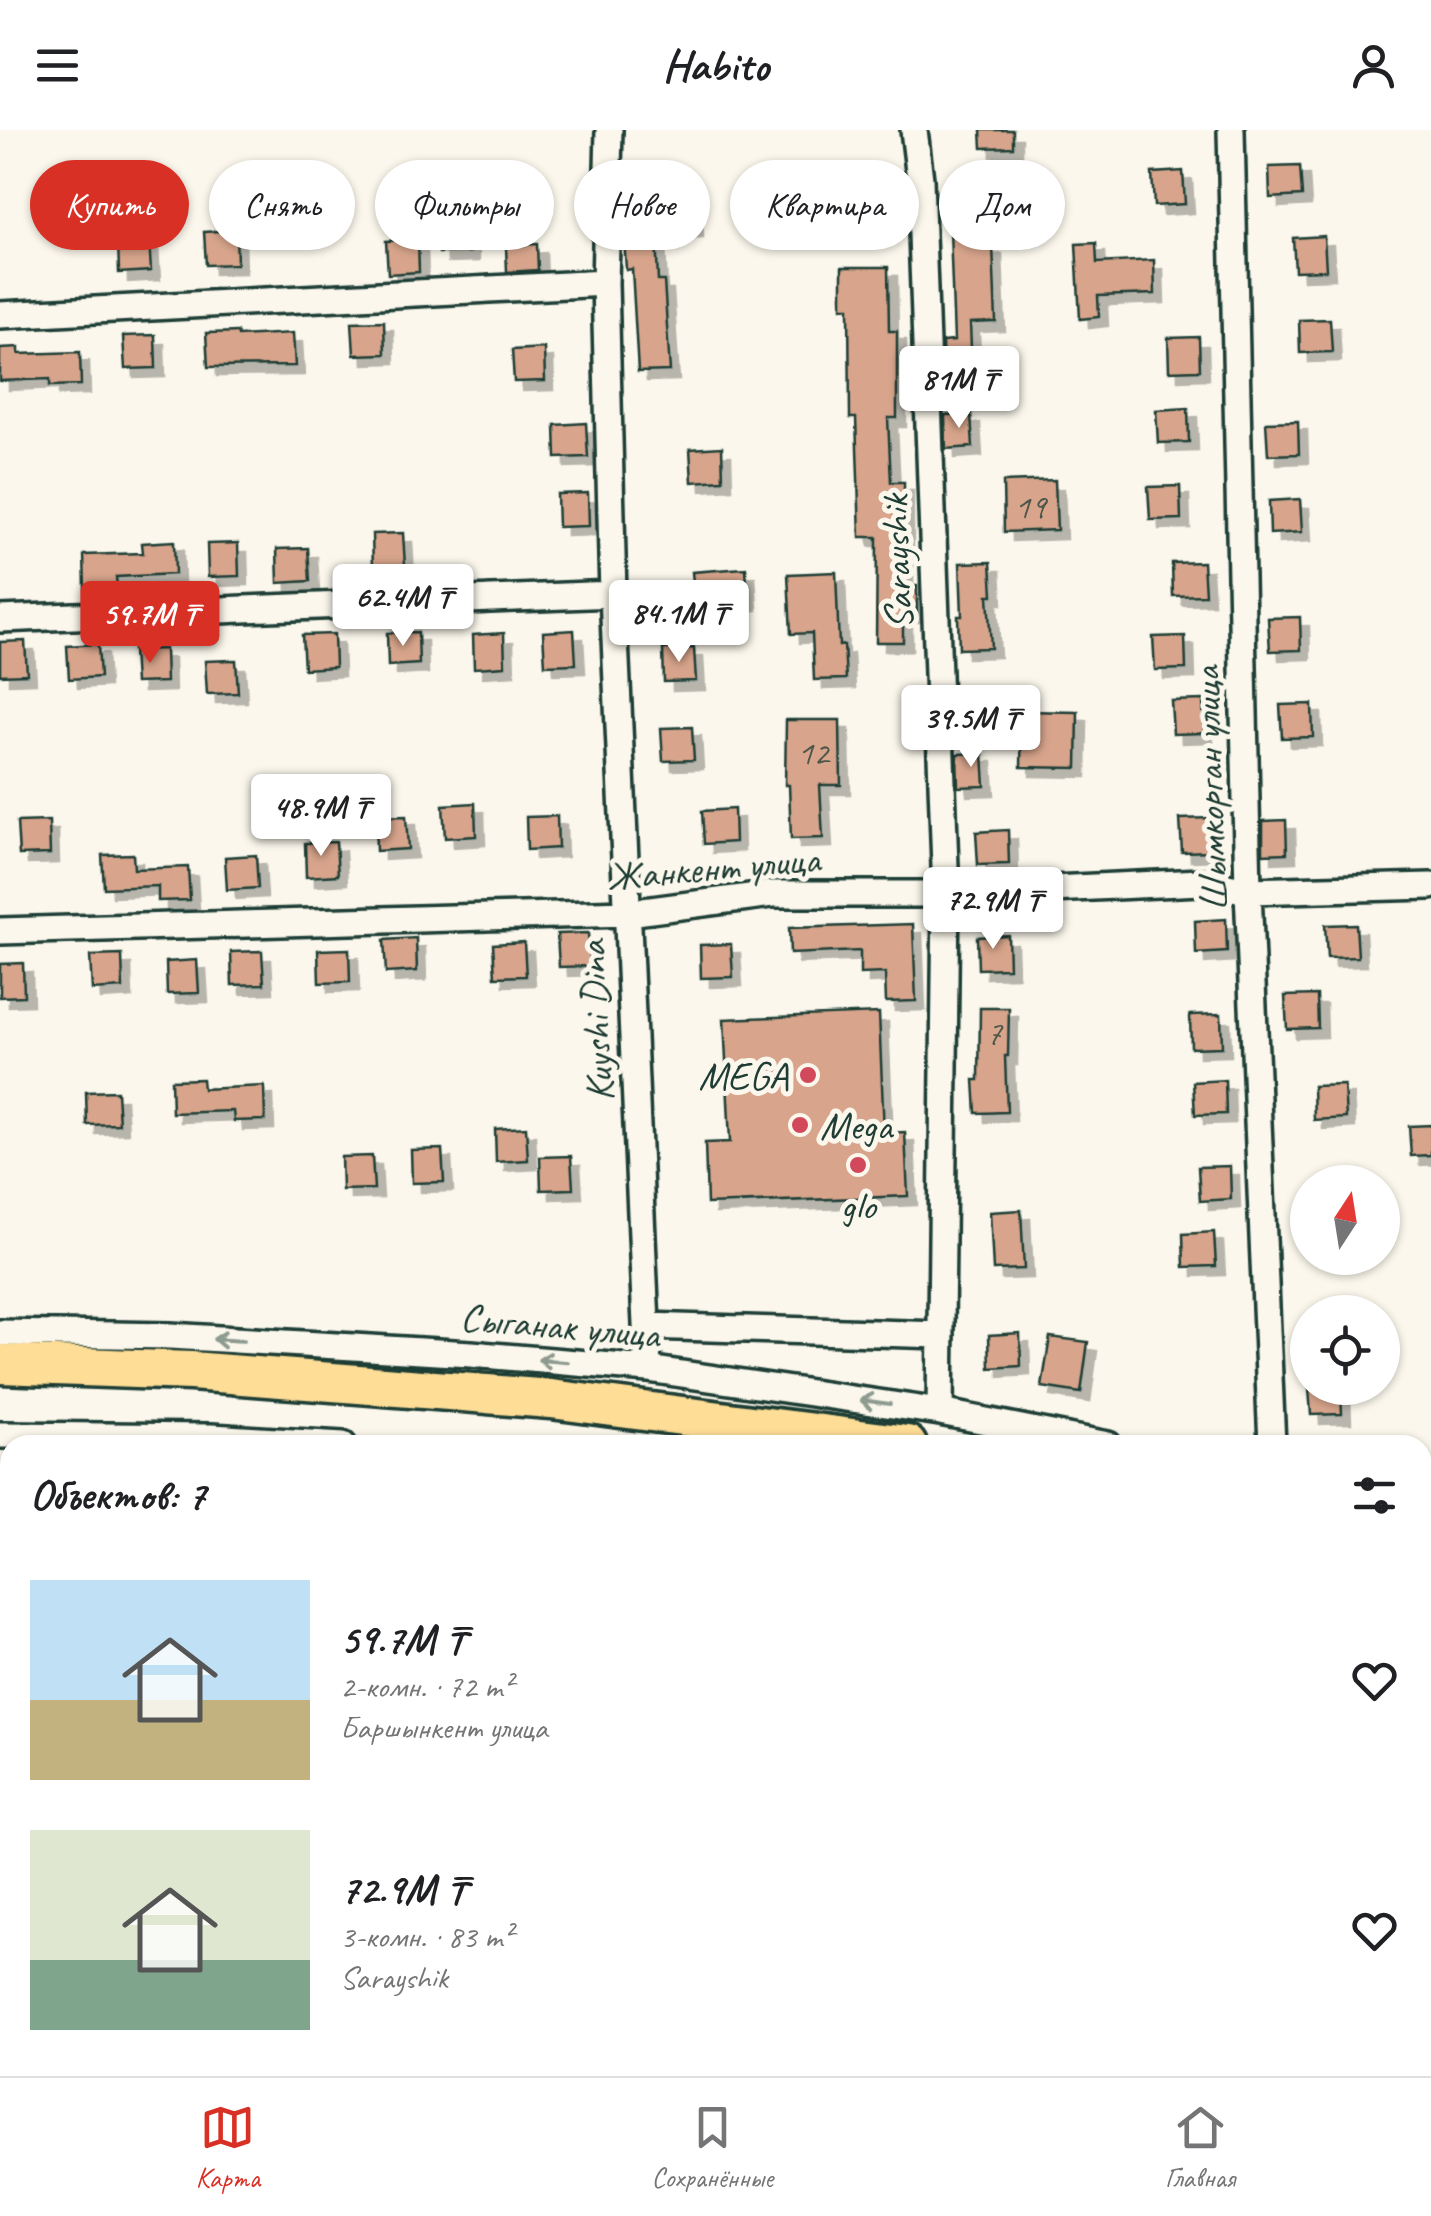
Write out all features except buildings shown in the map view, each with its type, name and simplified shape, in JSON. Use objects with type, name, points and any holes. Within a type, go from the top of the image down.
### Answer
[{"type":"highway","points":[[0,1364],[190,1371],[551,1399],[830,1435]]},
{"type":"highway","points":[[0,1388],[189,1394],[530,1420],[649,1435]]},
{"type":"street","name":"Kuyshi Dina","points":[[609,130],[605,283],[613,594],[648,1370]]},
{"type":"street","name":"Sarayshik","points":[[914,130],[920,178],[946,894],[940,1412]]},
{"type":"street","name":"Шымкорган улица","points":[[1230,130],[1248,891],[1272,1435]]},
{"type":"street","points":[[0,315],[605,283]]},
{"type":"street","points":[[0,619],[613,594]]},
{"type":"street","name":"Жанкент улица","points":[[0,931],[628,914],[772,894],[946,894],[1201,882],[1248,891],[1431,886]]},
{"type":"street","points":[[646,1326],[941,1335]]},
{"type":"street","name":"Сыганак улица","points":[[0,1333],[170,1336],[472,1354],[648,1370],[940,1412],[1057,1435]]},
{"type":"street","points":[[0,1434],[70,1435]]},
{"type":"place","name":"MEGA","points":[[808,1075]]},
{"type":"place","name":"Mega","points":[[800,1125]]},
{"type":"place","name":"glo","points":[[858,1165]]}]
